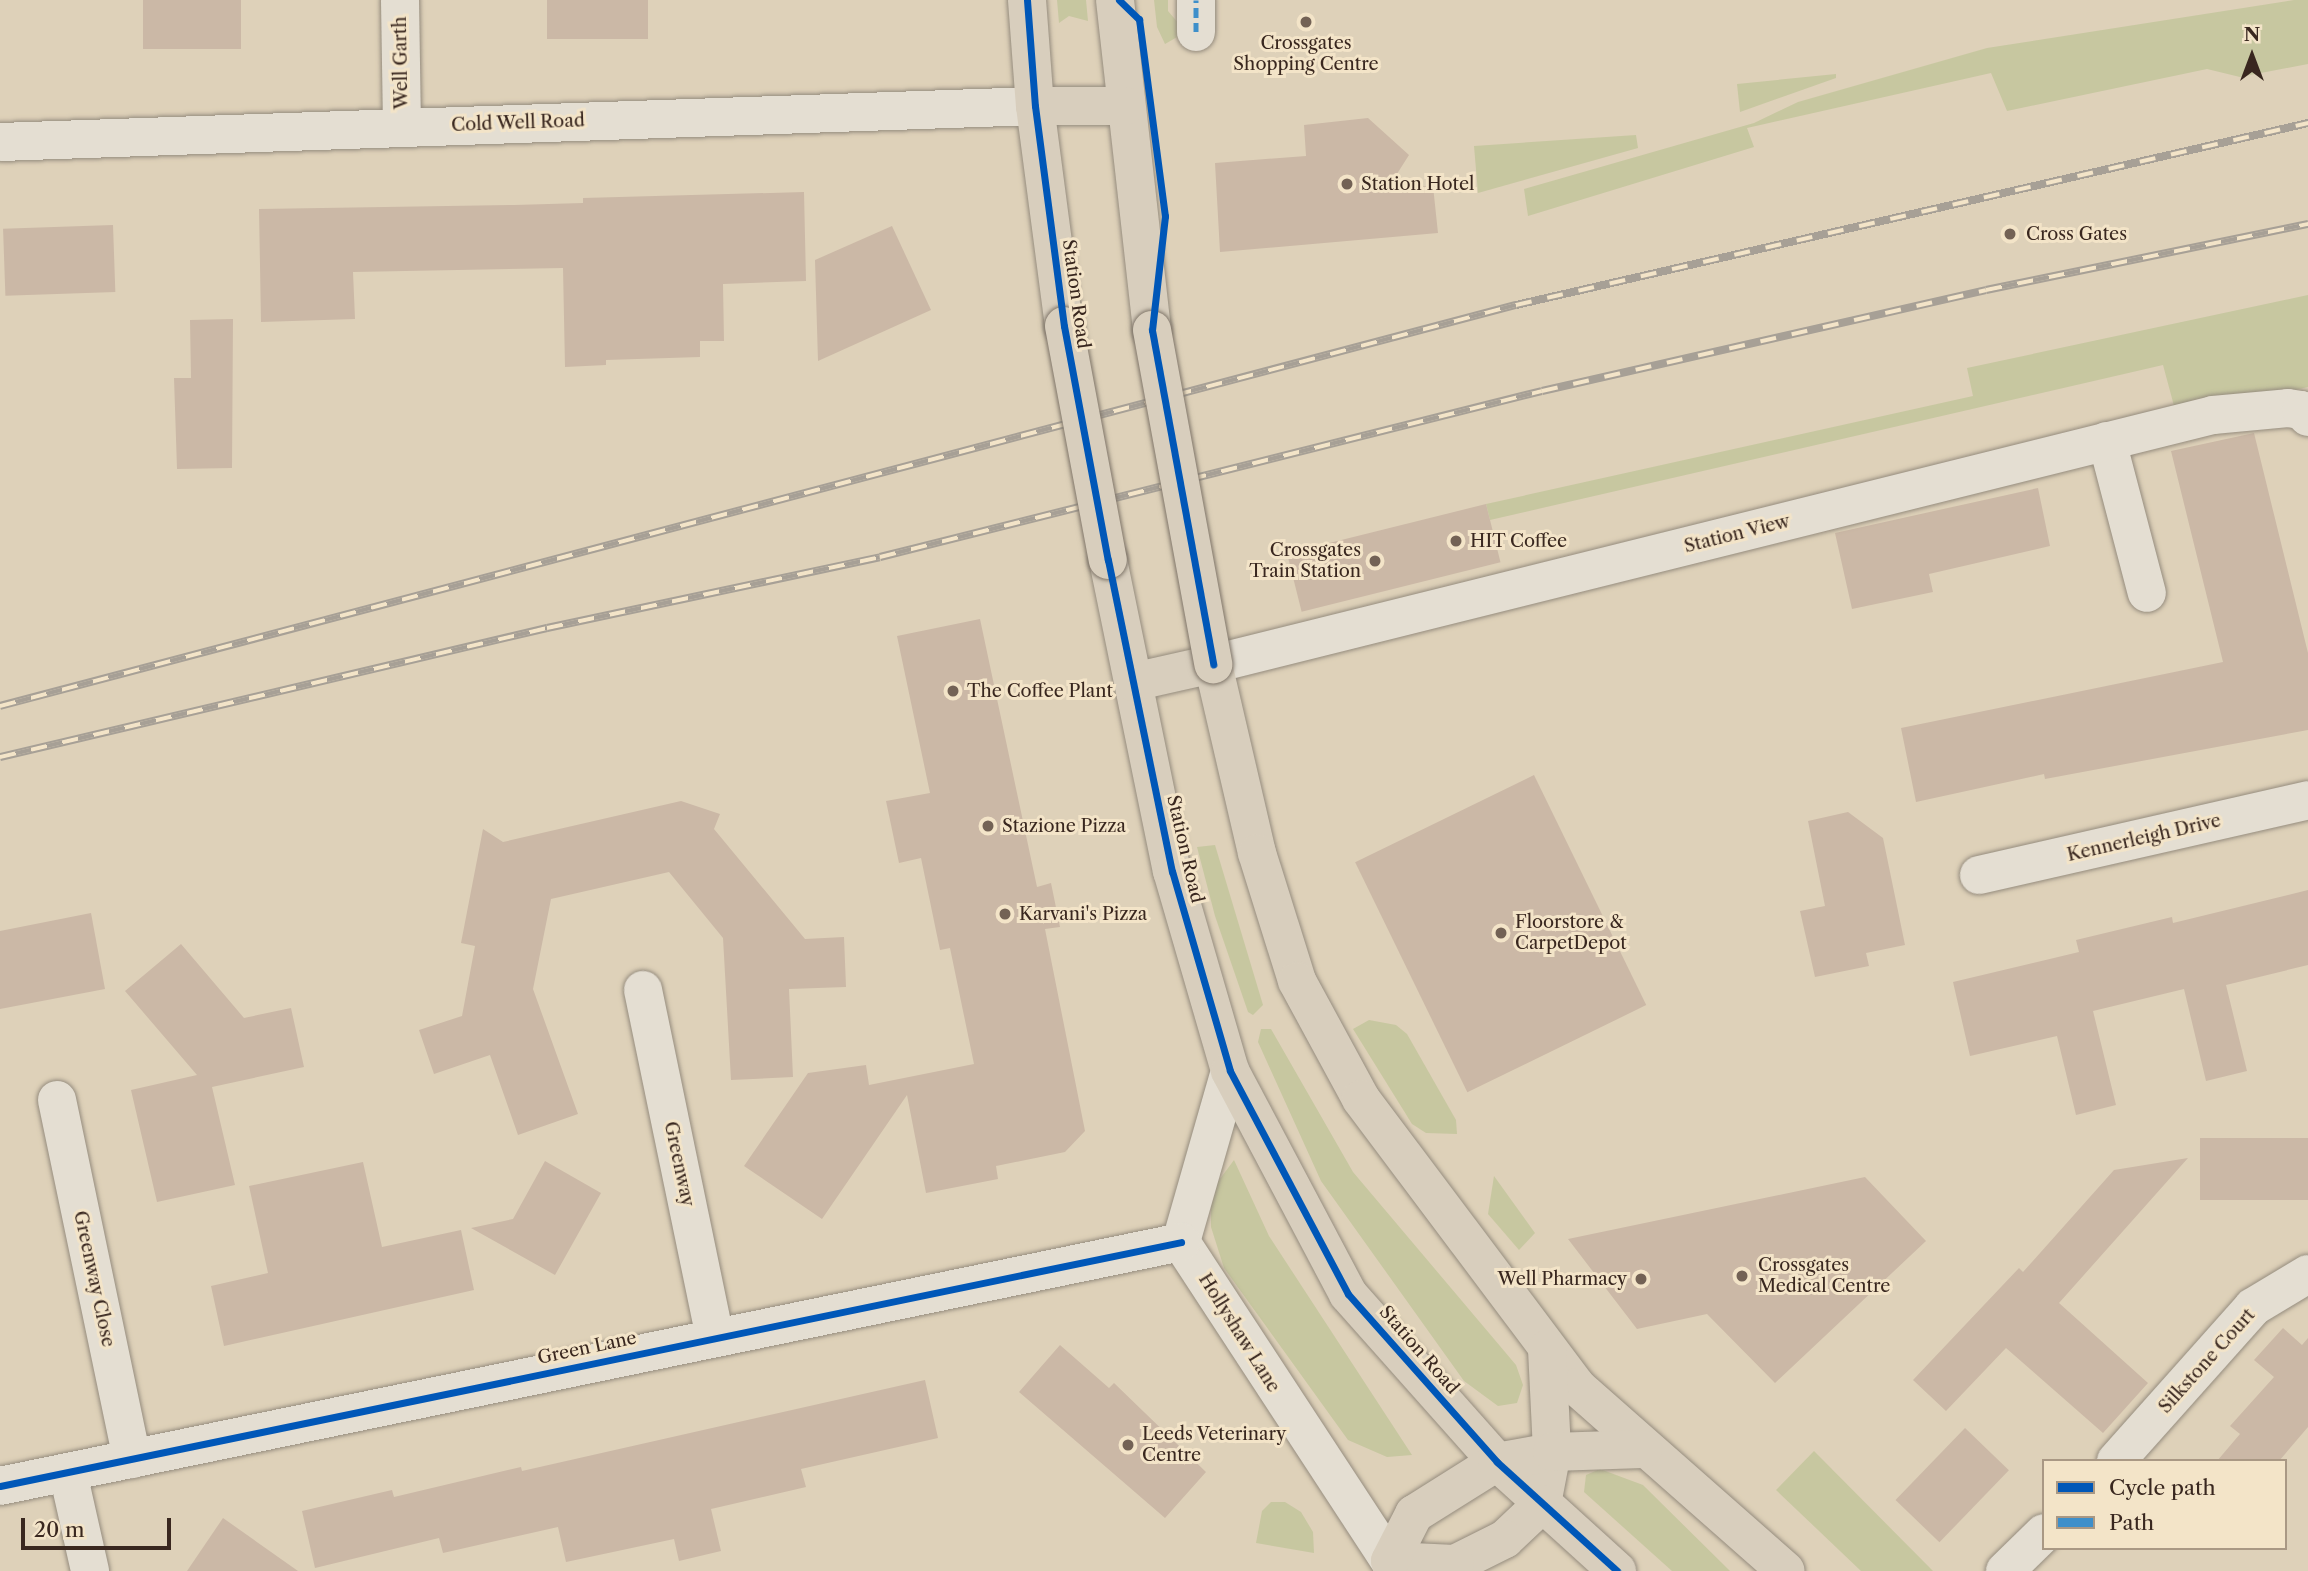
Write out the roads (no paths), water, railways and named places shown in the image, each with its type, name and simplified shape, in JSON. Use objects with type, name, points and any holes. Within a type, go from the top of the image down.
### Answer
[{"type":"main road","name":"Station Road","points":[[1027,0],[1035,106],[1064,326],[1108,560],[1171,871],[1230,1070],[1349,1294],[1497,1462],[1617,1571]]},
{"type":"main road","points":[[1115,0],[1152,330],[1213,664],[1256,853],[1297,982],[1362,1099],[1577,1387],[1643,1449],[1786,1571]]},
{"type":"main road","points":[[1035,106],[1125,106]]},
{"type":"main road","points":[[1133,682],[1213,664]]},
{"type":"main road","points":[[1547,1349],[1552,1452],[1542,1504],[1505,1539],[1455,1564],[1388,1568],[1414,1514],[1497,1462],[1552,1452],[1643,1449]]},
{"type":"street","name":"Well Garth","points":[[400,0],[402,126]]},
{"type":"street","name":"Cold Well Road","points":[[0,142],[1035,106]]},
{"type":"street","name":"Station View","points":[[1213,664],[2213,415],[2288,408],[2301,410],[2308,417]]},
{"type":"street","points":[[2107,442],[2147,593]]},
{"type":"street","name":"Kennerleigh Drive","points":[[1979,875],[2308,800]]},
{"type":"street","name":"Greenway","points":[[643,990],[715,1338]]},
{"type":"street","points":[[1181,1242],[1230,1070]]},
{"type":"street","name":"Greenway Close","points":[[57,1100],[132,1459]]},
{"type":"street","name":"Green Lane","points":[[0,1486],[1181,1242]]},
{"type":"street","name":"Hollyshaw Lane","points":[[1181,1242],[1388,1568]]},
{"type":"street","name":"Silkstone Court","points":[[2118,1459],[2253,1307],[2308,1274]]},
{"type":"street","points":[[68,1473],[90,1571]]},
{"type":"street","points":[[2005,1571],[2042,1534]]},
{"type":"railway","points":[[0,706],[1516,305],[2308,123]]},
{"type":"railway","points":[[0,757],[547,628],[880,557],[1542,391],[1986,290],[2308,224]]},
{"type":"place","name":"Crossgates Shopping Centre","points":[[1306,22]]},
{"type":"place","name":"Station Hotel","points":[[1347,184]]},
{"type":"place","name":"Cross Gates","points":[[2010,234]]},
{"type":"place","name":"HIT Coffee","points":[[1456,541]]},
{"type":"place","name":"Crossgates Train Station","points":[[1375,561]]},
{"type":"place","name":"The Coffee Plant","points":[[953,691]]},
{"type":"place","name":"Stazione Pizza","points":[[988,826]]},
{"type":"place","name":"Karvani's Pizza","points":[[1005,914]]},
{"type":"place","name":"Floorstore & CarpetDepot","points":[[1501,933]]},
{"type":"place","name":"Crossgates Medical Centre","points":[[1742,1276]]},
{"type":"place","name":"Well Pharmacy","points":[[1641,1279]]},
{"type":"place","name":"Leeds Veterinary Centre","points":[[1128,1445]]}]
